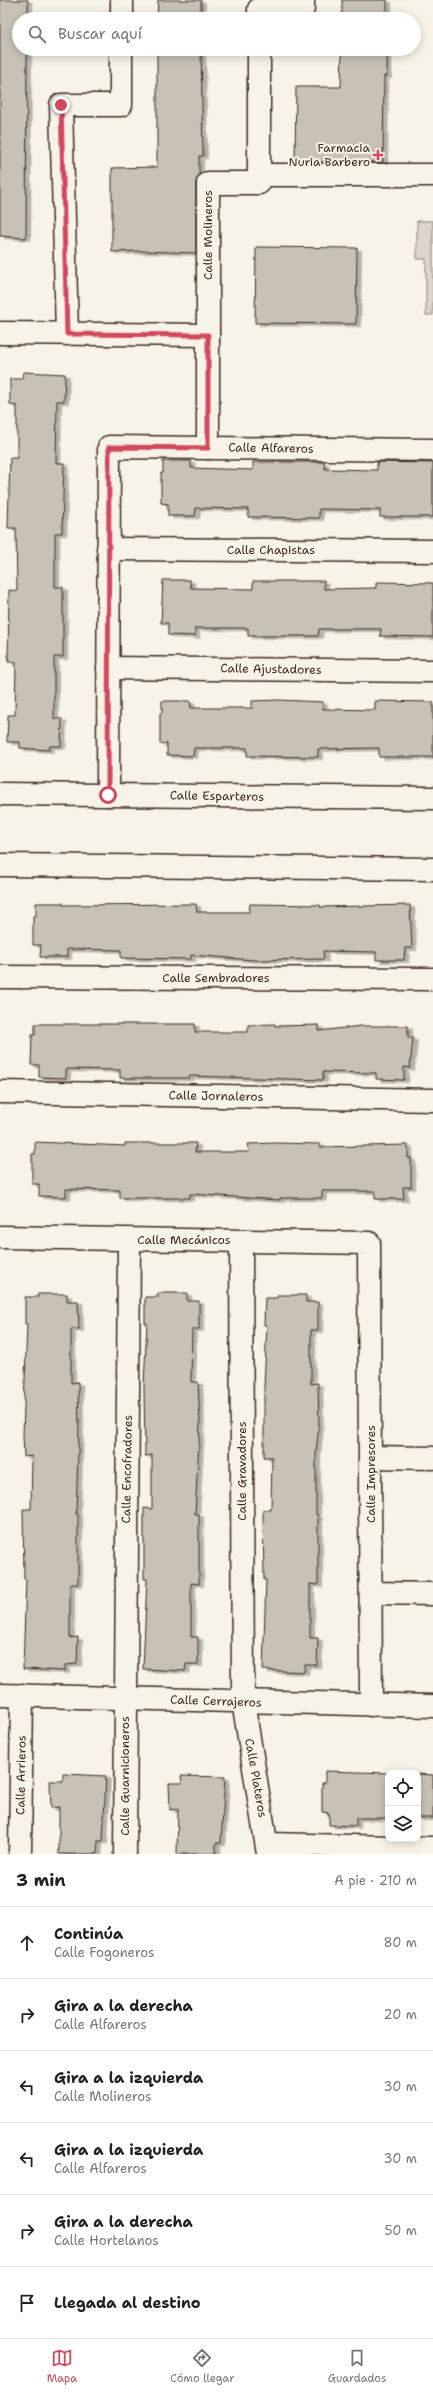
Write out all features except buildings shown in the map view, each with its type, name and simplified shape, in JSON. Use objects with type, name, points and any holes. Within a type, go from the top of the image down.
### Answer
[{"type":"street","points":[[122,0],[122,12]]},
{"type":"street","points":[[259,12],[259,9],[303,9],[303,0]]},
{"type":"street","points":[[67,334],[61,105],[121,105],[122,56]]},
{"type":"street","points":[[259,56],[259,175],[433,175]]},
{"type":"street","name":"Calle Molineros","points":[[208,448],[208,183],[259,183],[259,175]]},
{"type":"street","points":[[0,333],[208,335]]},
{"type":"street","name":"Calle Alfareros","points":[[108,550],[109,447],[433,450]]},
{"type":"street","points":[[108,550],[108,795]]},
{"type":"street","name":"Calle Chapistas","points":[[108,550],[433,551]]},
{"type":"street","name":"Calle Ajustadores","points":[[108,668],[433,671]]},
{"type":"street","name":"Calle Esparteros","points":[[0,794],[433,798]]},
{"type":"street","points":[[0,865],[433,869]]},
{"type":"street","name":"Calle Sembradores","points":[[0,977],[433,979]]},
{"type":"street","name":"Calle Jornaleros","points":[[0,1092],[433,1100]]},
{"type":"street","name":"Calle Mecánicos","points":[[0,1237],[369,1243]]},
{"type":"street","name":"Calle Encofradores","points":[[125,1698],[129,1240]]},
{"type":"street","name":"Calle Gravadores","points":[[240,1241],[243,1701]]},
{"type":"street","name":"Calle Impresores","points":[[369,1243],[372,1593],[371,1704]]},
{"type":"street","points":[[371,1457],[433,1458]]},
{"type":"street","points":[[372,1593],[433,1594]]},
{"type":"street","name":"Calle Cerrajeros","points":[[0,1695],[433,1706]]},
{"type":"street","name":"Calle Arrieros","points":[[20,1854],[22,1695]]},
{"type":"street","name":"Calle Guarnicioneros","points":[[125,1698],[125,1854]]},
{"type":"street","name":"Calle Plateros","points":[[243,1701],[268,1849]]},
{"type":"street","points":[[268,1849],[433,1848]]},
{"type":"shaded area","points":[[417,221],[433,221],[433,315],[426,315],[426,259],[417,259]]},
{"type":"place","name":"Farmacia Nuria Barbero","points":[[378,155]]},
{"type":"route","points":[[61,105],[67,334],[208,335],[208,448],[109,447],[108,795]]}]
